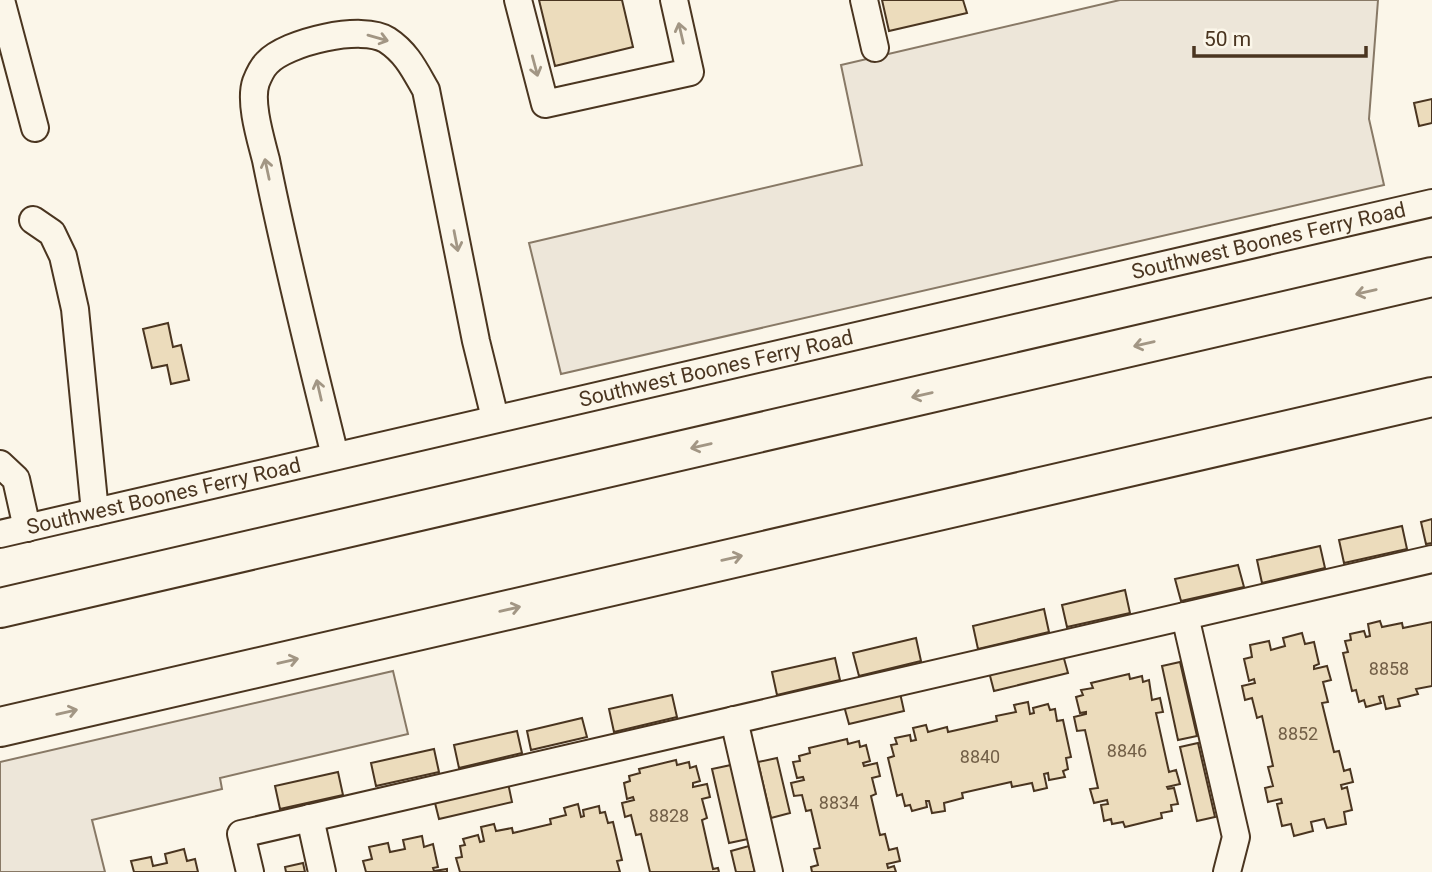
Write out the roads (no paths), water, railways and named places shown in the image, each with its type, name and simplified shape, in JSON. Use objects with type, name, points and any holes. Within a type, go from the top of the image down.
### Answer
[{"type":"highway","points":[[0,608],[1432,277]]},
{"type":"highway","points":[[0,727],[1432,397]]},
{"type":"street","points":[[1,0],[35,128]]},
{"type":"street","points":[[518,0],[545,104],[690,72],[674,0]]},
{"type":"street","points":[[864,0],[876,48]]},
{"type":"street","points":[[335,456],[255,109],[256,83],[267,63],[290,49],[323,38],[354,33],[385,38],[407,56],[426,90],[476,341],[495,418]]},
{"type":"street","name":"Southwest Boones Ferry Road","points":[[0,534],[1432,203]]},
{"type":"street","points":[[33,220],[52,233],[64,256],[75,309],[95,512]]},
{"type":"street","points":[[0,464],[16,479],[27,528]]},
{"type":"street","points":[[250,872],[241,834],[1432,559]]},
{"type":"street","points":[[1185,616],[1236,837],[1227,872]]},
{"type":"street","points":[[734,720],[769,872]]},
{"type":"street","points":[[310,818],[322,872]]}]
